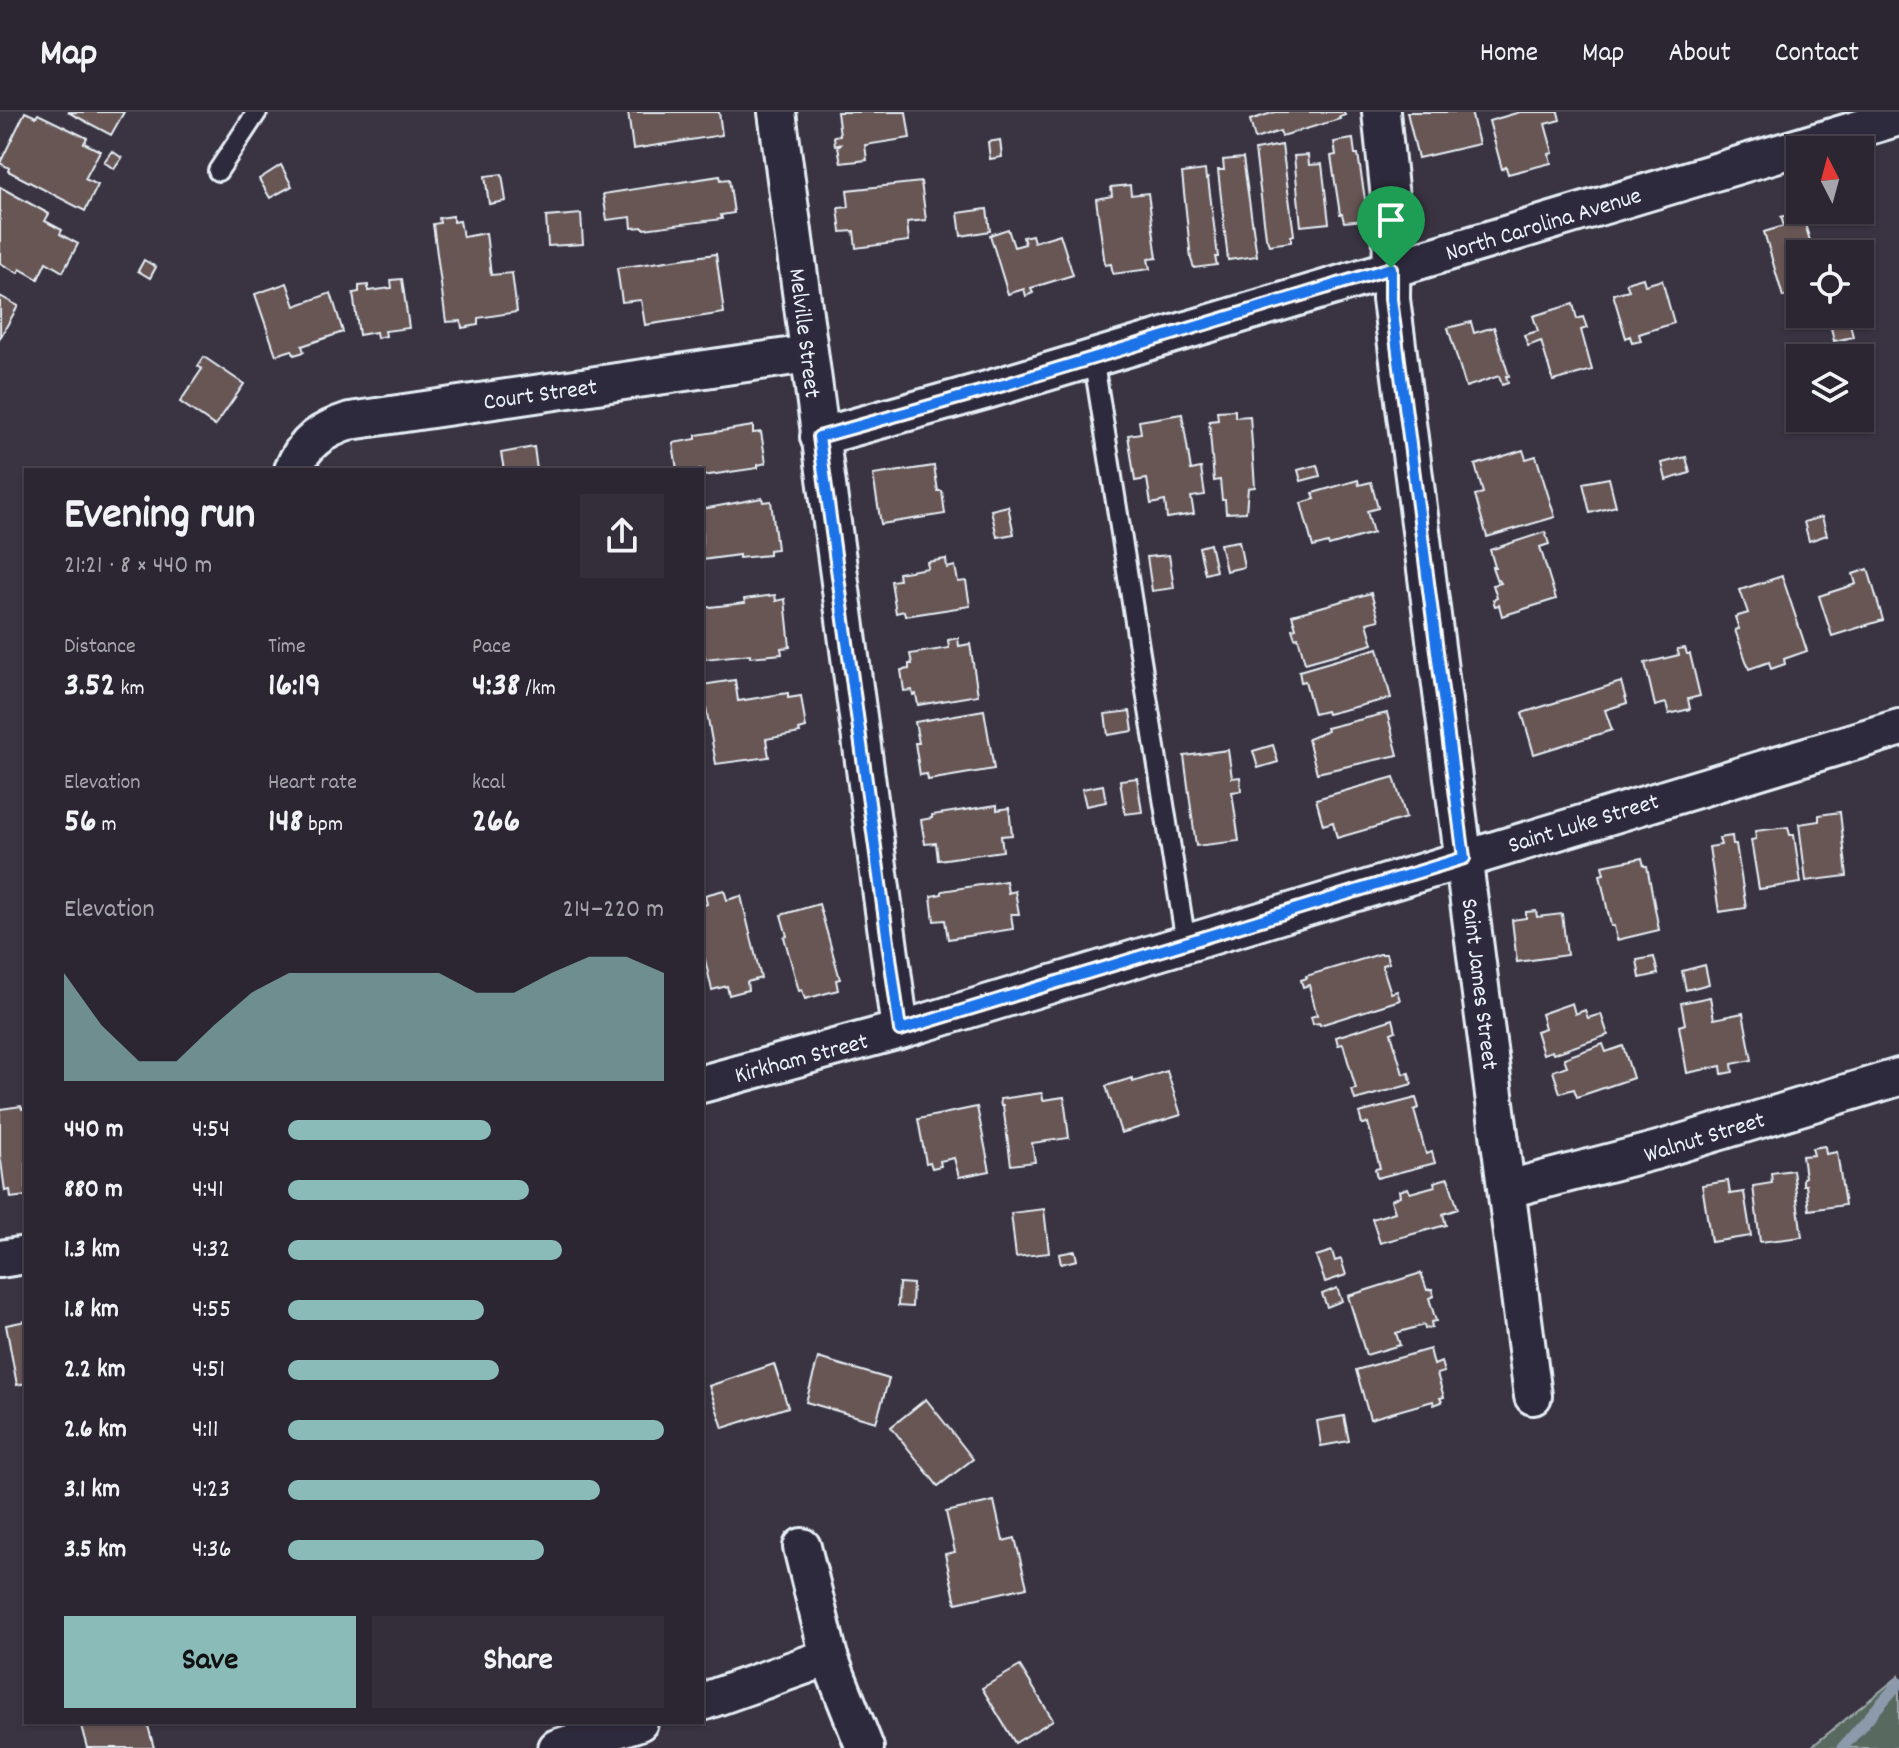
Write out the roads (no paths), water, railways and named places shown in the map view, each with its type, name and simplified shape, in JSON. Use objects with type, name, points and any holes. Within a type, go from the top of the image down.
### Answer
[{"type":"street","name":"Melville Street","points":[[777,112],[900,1030]]},
{"type":"street","name":"Saint James Street","points":[[1381,112],[1391,205],[1391,299],[1533,1396]]},
{"type":"street","name":"North Carolina Avenue","points":[[819,437],[1899,117]]},
{"type":"street","name":"Court Street","points":[[294,468],[305,446],[327,428],[350,421],[808,354]]},
{"type":"street","name":"Saint Luke Street","points":[[900,1030],[1899,728]]},
{"type":"street","name":"Kirkham Street","points":[[704,1083],[900,1030]]},
{"type":"street","name":"Walnut Street","points":[[1508,1189],[1658,1150],[1899,1077]]},
{"type":"street","points":[[0,1259],[24,1255]]},
{"type":"street","points":[[802,1547],[829,1657],[865,1748]]},
{"type":"street","points":[[704,1701],[829,1657]]},
{"type":"street","points":[[557,1748],[633,1724]]},
{"type":"lane","points":[[218,171],[257,112]]},
{"type":"lane","points":[[1093,357],[1186,943]]},
{"type":"waterway","points":[[1842,1748],[1899,1683]]}]
